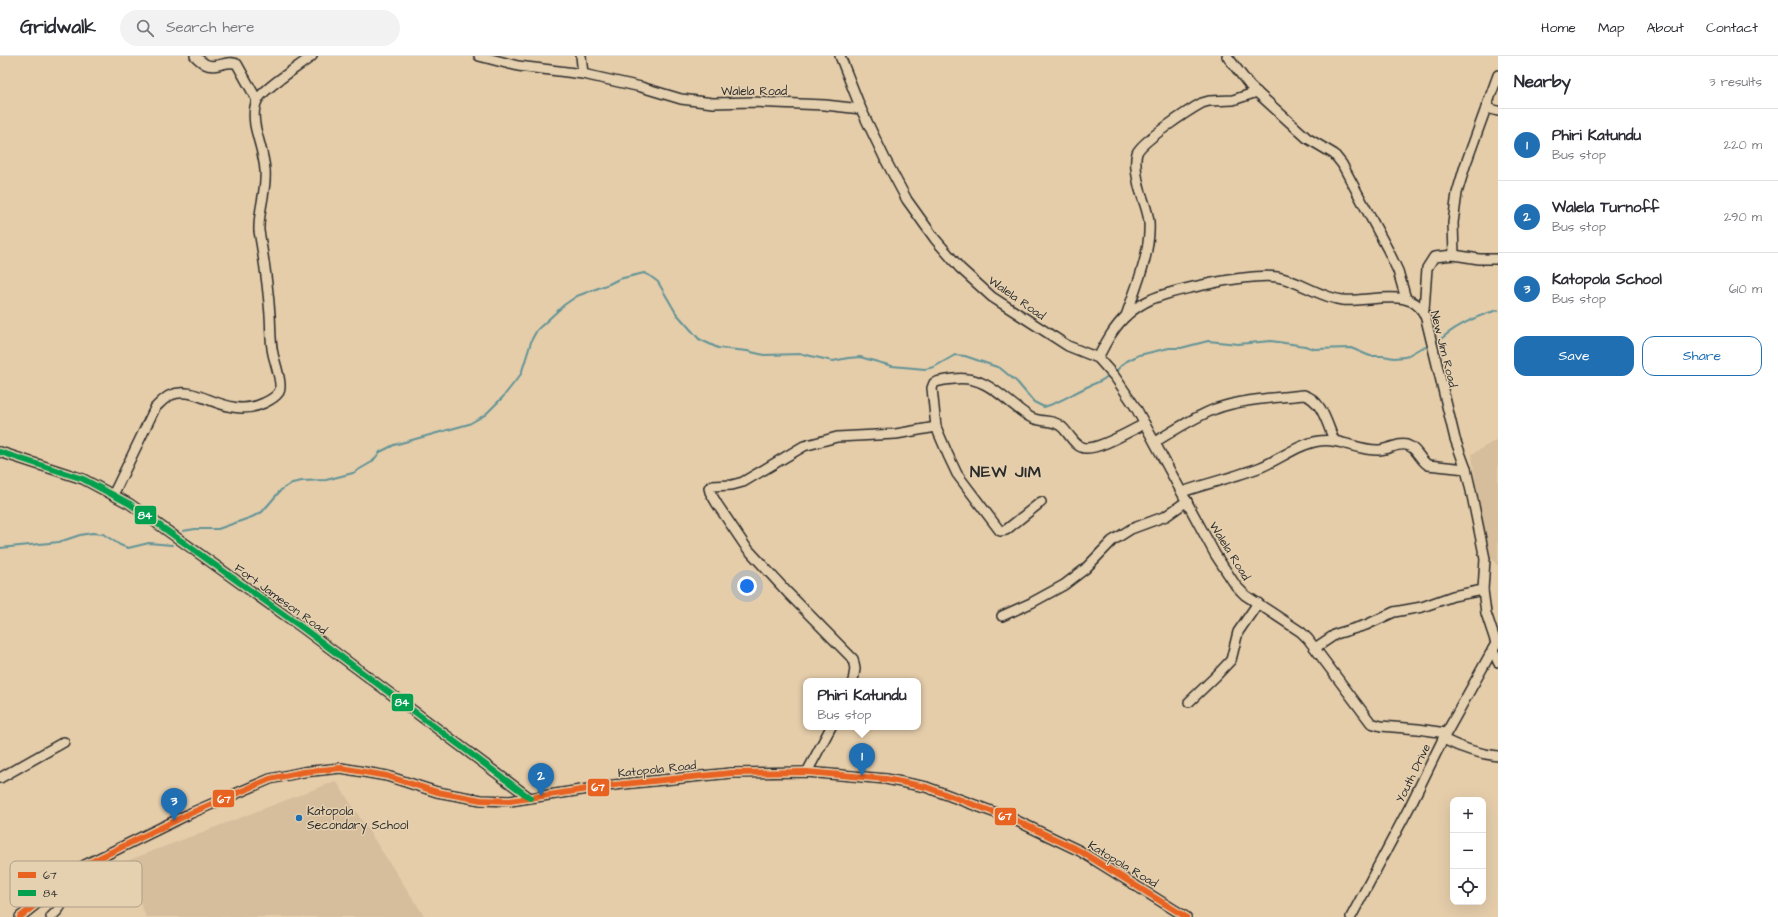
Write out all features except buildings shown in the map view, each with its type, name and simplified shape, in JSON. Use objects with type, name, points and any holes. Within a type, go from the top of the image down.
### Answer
[{"type":"street","points":[[195,56],[206,65],[213,66],[231,62],[237,64],[257,100]]},
{"type":"street","points":[[113,495],[155,408],[164,398],[172,394],[181,393],[202,397],[217,404],[229,407],[246,408],[262,404],[274,398],[279,391],[280,384],[271,346],[268,289],[259,231],[259,222],[266,183],[265,168],[255,124],[255,109],[257,100],[265,92],[312,56]]},
{"type":"street","name":"Walela Road","points":[[479,56],[518,66],[583,74],[681,99],[707,102],[761,102],[825,105],[861,109],[906,200],[935,239],[960,268],[992,297],[1019,315],[1068,346],[1098,358],[1115,377],[1145,424],[1215,554],[1236,586],[1245,595],[1301,632],[1315,648],[1371,723],[1381,726],[1418,729],[1445,736],[1463,748],[1476,753],[1498,756]]},
{"type":"street","points":[[581,56],[583,74]]},
{"type":"street","points":[[840,56],[861,109]]},
{"type":"street","points":[[1098,358],[1110,334],[1126,316],[1139,306],[1153,299],[1174,292],[1229,281],[1256,277],[1276,277],[1331,297],[1344,300],[1366,298],[1406,299],[1398,271],[1342,164],[1334,154],[1307,138],[1250,86],[1227,56]]},
{"type":"street","points":[[1454,255],[1453,223],[1457,193],[1465,166],[1498,75]]},
{"type":"street","points":[[1126,316],[1140,276],[1149,233],[1149,220],[1139,187],[1136,166],[1137,153],[1142,146],[1156,134],[1202,103],[1209,101],[1233,100],[1257,92]]},
{"type":"street","points":[[1486,108],[1498,111]]},
{"type":"street","points":[[1424,310],[1427,268],[1434,257],[1454,255],[1479,259],[1498,259]]},
{"type":"street","name":"New Jim Road","points":[[1406,299],[1416,303],[1424,310],[1455,439],[1466,469],[1485,559],[1484,590],[1486,613],[1496,644],[1498,662]]},
{"type":"street","points":[[1041,502],[1006,530],[1000,531],[957,474],[936,427],[932,388],[934,383],[939,380],[965,378],[982,382],[1001,394],[1031,418],[1055,423],[1061,426],[1080,447],[1085,448],[1099,445],[1145,424]]},
{"type":"street","points":[[1155,442],[1191,420],[1216,409],[1257,400],[1304,395],[1311,397],[1318,404],[1334,440]]},
{"type":"street","points":[[853,678],[855,668],[853,659],[788,593],[746,547],[710,492],[709,488],[712,486],[732,485],[744,482],[804,446],[838,437],[896,434],[936,427]]},
{"type":"street","points":[[1182,492],[1261,467],[1304,446],[1319,441],[1334,440],[1372,450],[1381,450],[1403,444],[1410,446],[1423,462],[1428,465],[1466,469]]},
{"type":"street","name":"Fort Jameson Road","points":[[0,452],[83,479],[130,504],[298,625],[530,798]]},
{"type":"street","points":[[1002,616],[1031,603],[1064,585],[1085,570],[1112,542],[1131,529],[1166,516],[1187,500]]},
{"type":"street","points":[[1315,648],[1336,634],[1366,625],[1394,612],[1422,607],[1453,596],[1484,590]]},
{"type":"street","points":[[1189,702],[1231,660],[1234,654],[1235,639],[1238,632],[1258,603]]},
{"type":"street","name":"Youth Drive","points":[[1351,917],[1410,806],[1445,736],[1496,644]]},
{"type":"street","points":[[807,772],[829,730]]},
{"type":"street","points":[[0,778],[64,742]]},
{"type":"street","name":"Katopola Road","points":[[93,861],[191,813],[270,779],[303,772],[341,768],[387,776],[437,792],[481,800],[510,801],[614,785],[731,773],[807,772],[843,774],[907,783],[926,787],[988,809],[1015,820],[1080,852],[1186,917]]},
{"type":"street","name":"Katopola Road","points":[[20,917],[32,907]]},
{"type":"street","points":[[51,917],[60,907]]},
{"type":"shaded area","points":[[1498,439],[1498,566],[1483,548],[1472,454]]},
{"type":"shaded area","name":"Katopola Secondary School","points":[[336,781],[425,917],[146,917],[142,907],[142,861],[127,861]]},
{"type":"waterway","points":[[183,531],[195,529],[218,529],[252,517],[262,512],[281,490],[292,483],[326,480],[353,473],[372,462],[380,452],[394,445],[469,424],[485,415],[503,397],[521,374],[532,339],[537,330],[564,305],[577,296],[619,279],[644,273],[658,282],[676,313],[699,339],[718,348],[747,351],[764,355],[802,354],[833,361],[860,357],[892,366],[925,369],[934,367],[955,355],[965,356],[1000,368],[1017,382],[1034,402],[1044,407],[1062,400],[1108,376]]},
{"type":"waterway","points":[[1435,345],[1448,333],[1464,323],[1498,310]]},
{"type":"waterway","points":[[1115,372],[1125,362],[1139,355],[1169,348],[1181,348],[1208,341],[1238,344],[1271,341],[1305,346],[1314,349],[1351,348],[1370,356],[1394,358],[1405,357],[1421,348],[1429,347]]},
{"type":"waterway","points":[[0,548],[59,542],[80,535],[92,533],[103,534],[120,545],[128,548],[149,543],[172,545]]},
{"type":"transit line","name":"84","points":[[0,452],[83,479],[130,504],[304,629],[530,798]]},
{"type":"transit line","name":"67","points":[[93,861],[191,813],[270,779],[303,772],[341,768],[387,776],[437,792],[481,800],[510,801],[614,785],[731,773],[807,772],[886,779],[926,787],[1015,820],[1080,851],[1186,917]]},
{"type":"transit line","name":"67","points":[[20,917],[32,907]]},
{"type":"place","name":"Phiri Katundu","points":[[862,776]]},
{"type":"place","name":"Walela Turnoff","points":[[541,796]]},
{"type":"place","name":"Katopola Secondary School","points":[[299,818]]},
{"type":"place","name":"Katopola School","points":[[174,821]]},
{"type":"district","name":"NEW JIM","points":[[1006,471]]}]
